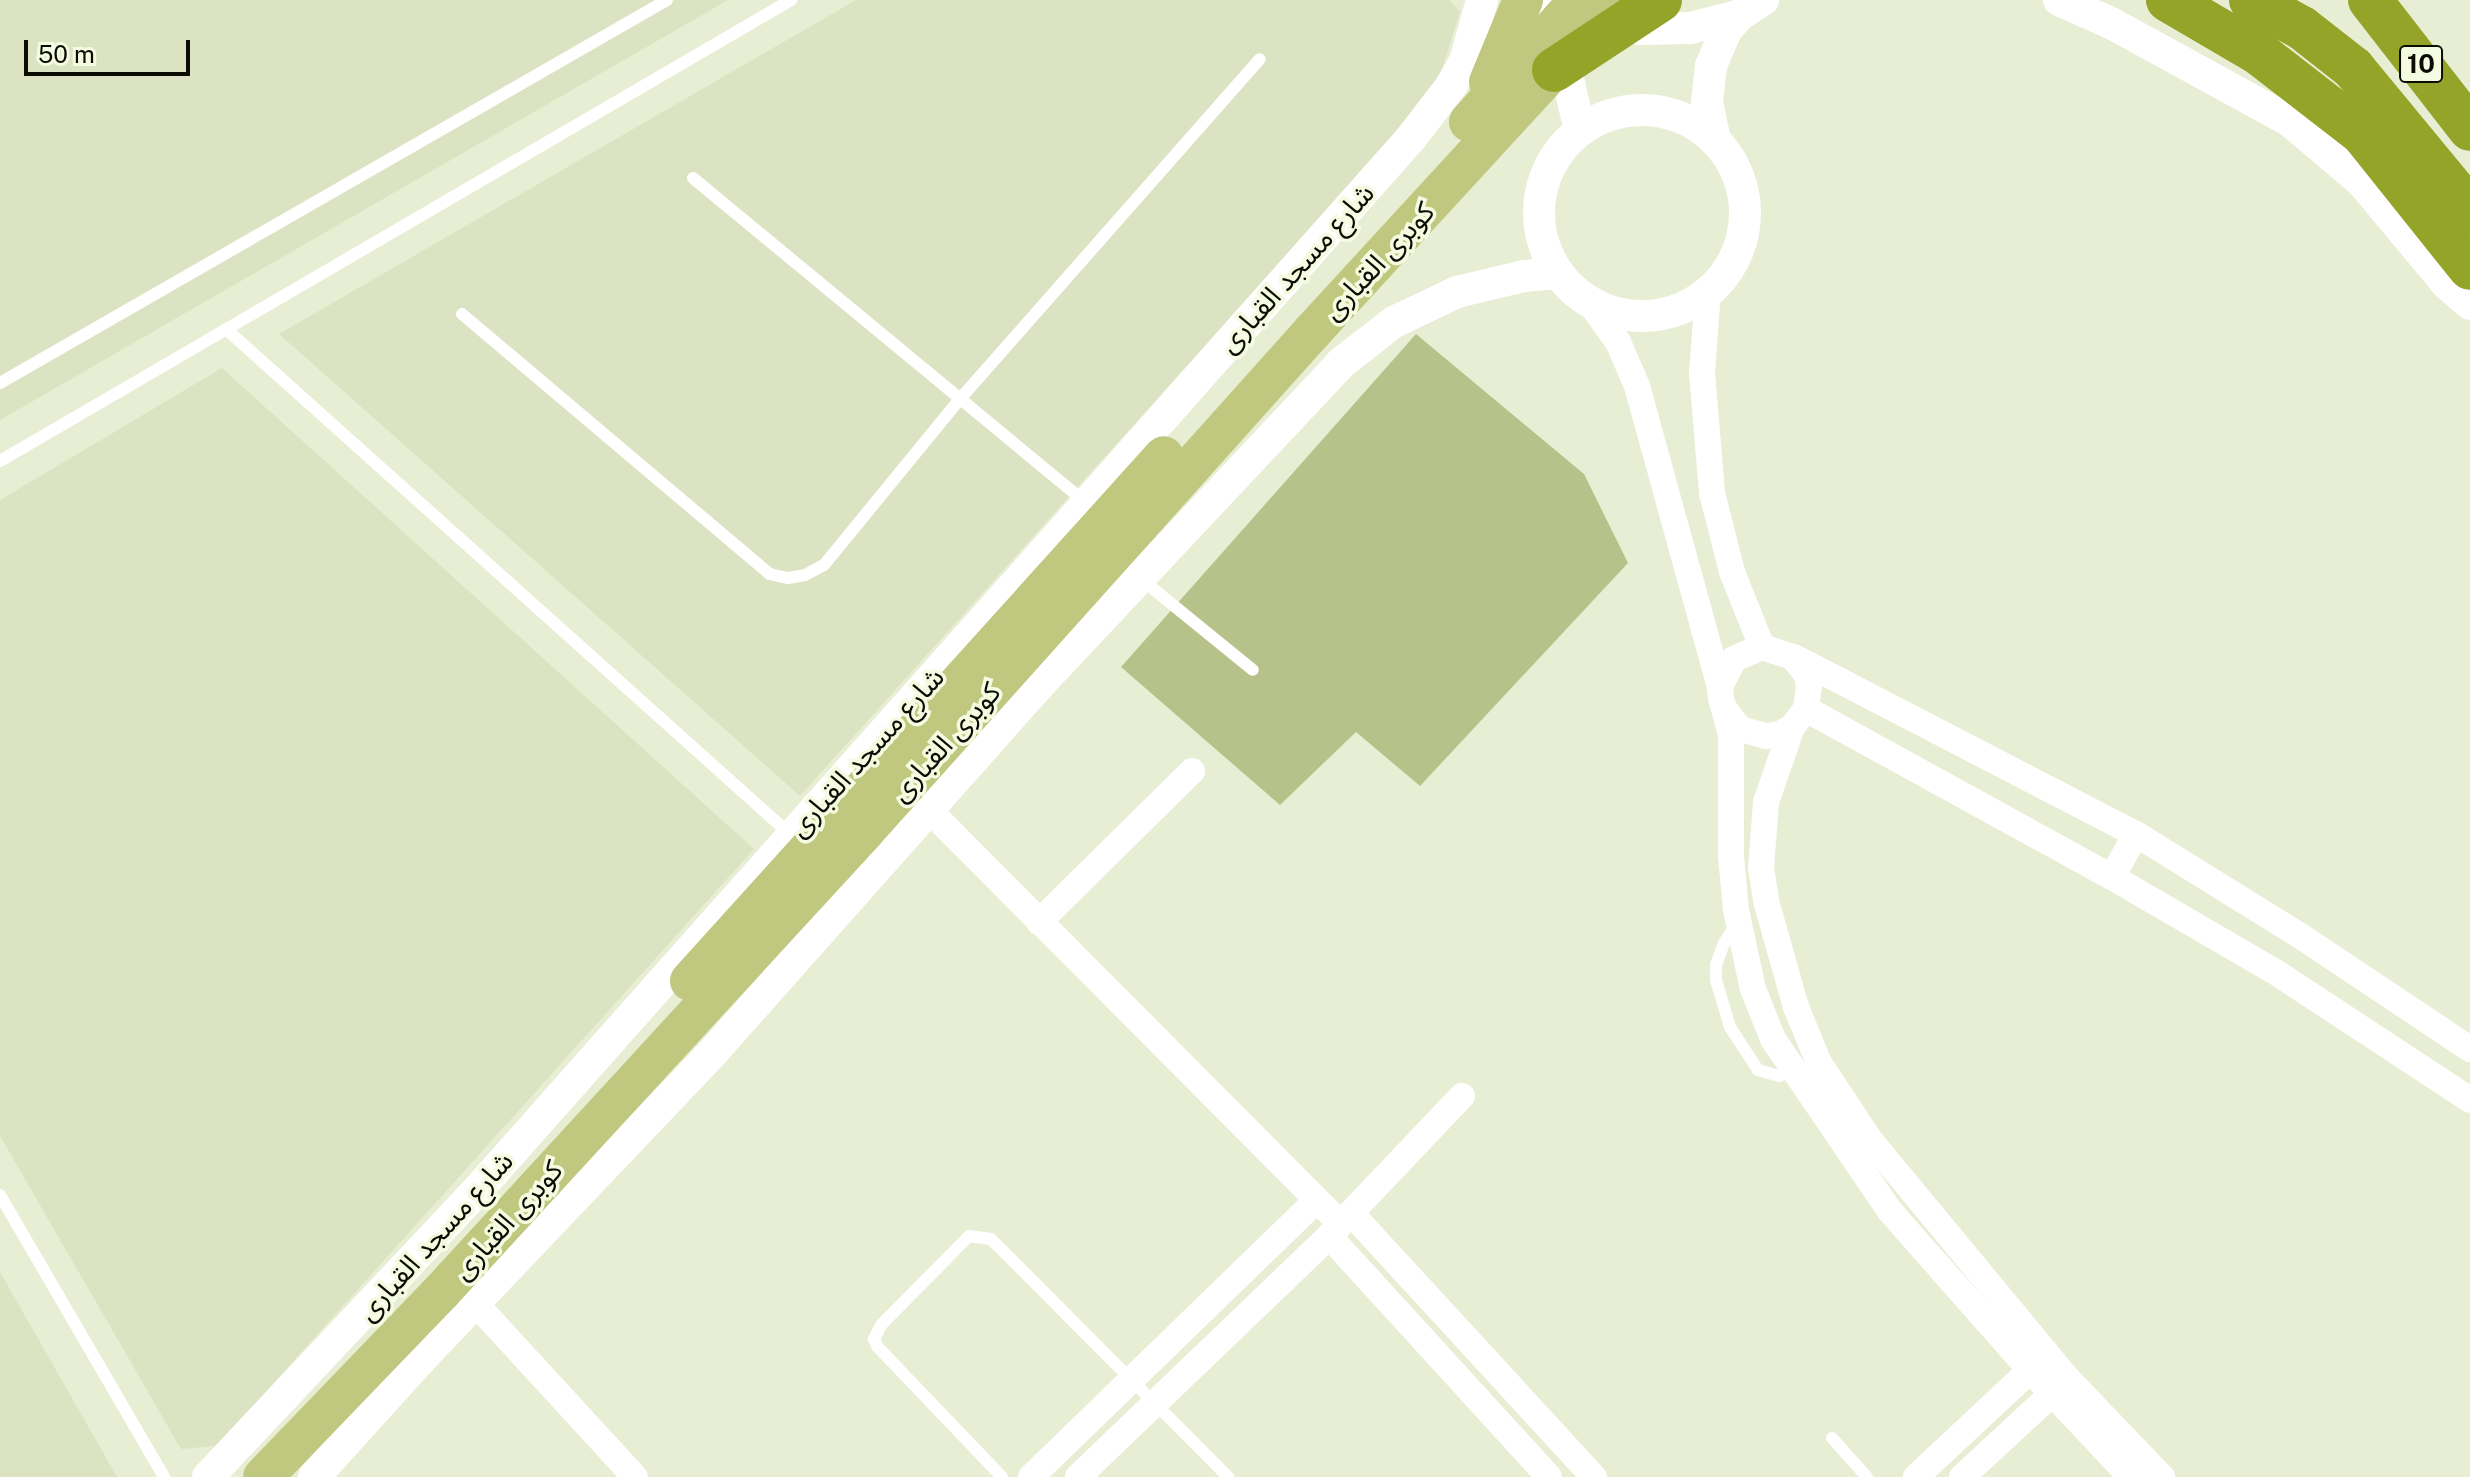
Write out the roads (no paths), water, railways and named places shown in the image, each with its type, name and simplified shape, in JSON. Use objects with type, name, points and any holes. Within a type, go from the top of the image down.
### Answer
[{"type":"highway","points":[[1554,70],[1660,0]]},
{"type":"highway","points":[[2251,0],[2302,28],[2353,68],[2470,210]]},
{"type":"highway","name":"10","points":[[2370,0],[2470,129]]},
{"type":"highway","points":[[2397,0],[2438,86]]},
{"type":"highway","points":[[2177,5],[2272,62],[2363,134],[2470,268]]},
{"type":"main road","name":"كوبرى القبارى","points":[[230,1477],[482,1213],[975,662],[1459,134],[1548,0]]},
{"type":"main road","points":[[1459,134],[1505,49],[1548,0]]},
{"type":"main road","name":"كوبرى القبارى","points":[[263,1477],[442,1291],[864,832],[1312,332],[1617,0]]},
{"type":"street","name":"شارع مسجد القبارى","points":[[208,1477],[483,1184],[1435,110],[1465,61],[1482,0]]},
{"type":"street","points":[[1548,0],[1591,20],[1640,29],[1690,28],[1750,8]]},
{"type":"street","points":[[1548,0],[1580,130]]},
{"type":"street","points":[[2059,0],[2111,23],[2264,104],[2315,139],[2362,182],[2447,284],[2470,304]]},
{"type":"street","points":[[1589,302],[1618,313],[1650,316],[1681,308],[1708,292],[1734,259],[1745,218],[1738,176],[1715,140],[1707,103],[1709,75],[1717,48],[1750,8]]},
{"type":"street","points":[[1715,140],[1680,117],[1639,109],[1608,116],[1580,130],[1553,160],[1540,197],[1542,237],[1558,273],[1589,302],[1618,342],[1637,386],[1731,735],[1731,856],[1738,922],[1762,1014],[1793,1071],[1889,1210],[2040,1362],[2131,1477]]},
{"type":"street","points":[[314,1477],[714,1051],[1039,685],[1317,388],[1366,341],[1414,310],[1457,292],[1512,278],[1558,273]]},
{"type":"street","points":[[1708,292],[1702,373],[1712,493],[1732,572],[1762,647]]},
{"type":"street","points":[[1799,718],[1766,736],[1753,735],[1740,729],[1722,698],[1734,659],[1762,647],[1793,657],[2136,834],[2302,937],[2470,1049]]},
{"type":"street","points":[[1793,657],[1807,675],[1809,686],[1766,802],[1761,868],[1766,901],[1806,1036],[1851,1116],[2040,1362]]},
{"type":"street","points":[[1799,718],[2112,877],[2277,973],[2470,1100]]},
{"type":"street","points":[[1039,922],[1192,771]]},
{"type":"street","points":[[929,810],[1315,1202],[1594,1477]]},
{"type":"street","points":[[2112,877],[2136,834]]},
{"type":"street","points":[[1078,1477],[1340,1224],[1462,1096]]},
{"type":"street","points":[[1031,1477],[1315,1202]]},
{"type":"street","points":[[1340,1224],[1549,1477]]},
{"type":"street","points":[[475,1303],[635,1477]]},
{"type":"street","points":[[1916,1477],[2040,1362]]},
{"type":"street","points":[[1962,1477],[2061,1386]]},
{"type":"street","points":[[2061,1386],[2162,1477]]},
{"type":"lane","points":[[0,383],[667,0]]},
{"type":"lane","points":[[0,461],[791,0]]},
{"type":"lane","points":[[462,314],[770,574],[788,578],[805,575],[824,565],[960,399],[1260,59]]},
{"type":"lane","points":[[693,178],[1087,504]]},
{"type":"lane","points":[[226,329],[791,835]]},
{"type":"lane","points":[[1141,579],[1253,670]]},
{"type":"lane","points":[[0,1195],[164,1477]]},
{"type":"lane","points":[[1002,1477],[877,1346],[874,1339],[881,1325],[969,1236],[991,1239],[1228,1477]]},
{"type":"lane","points":[[1832,1438],[1867,1477]]}]
